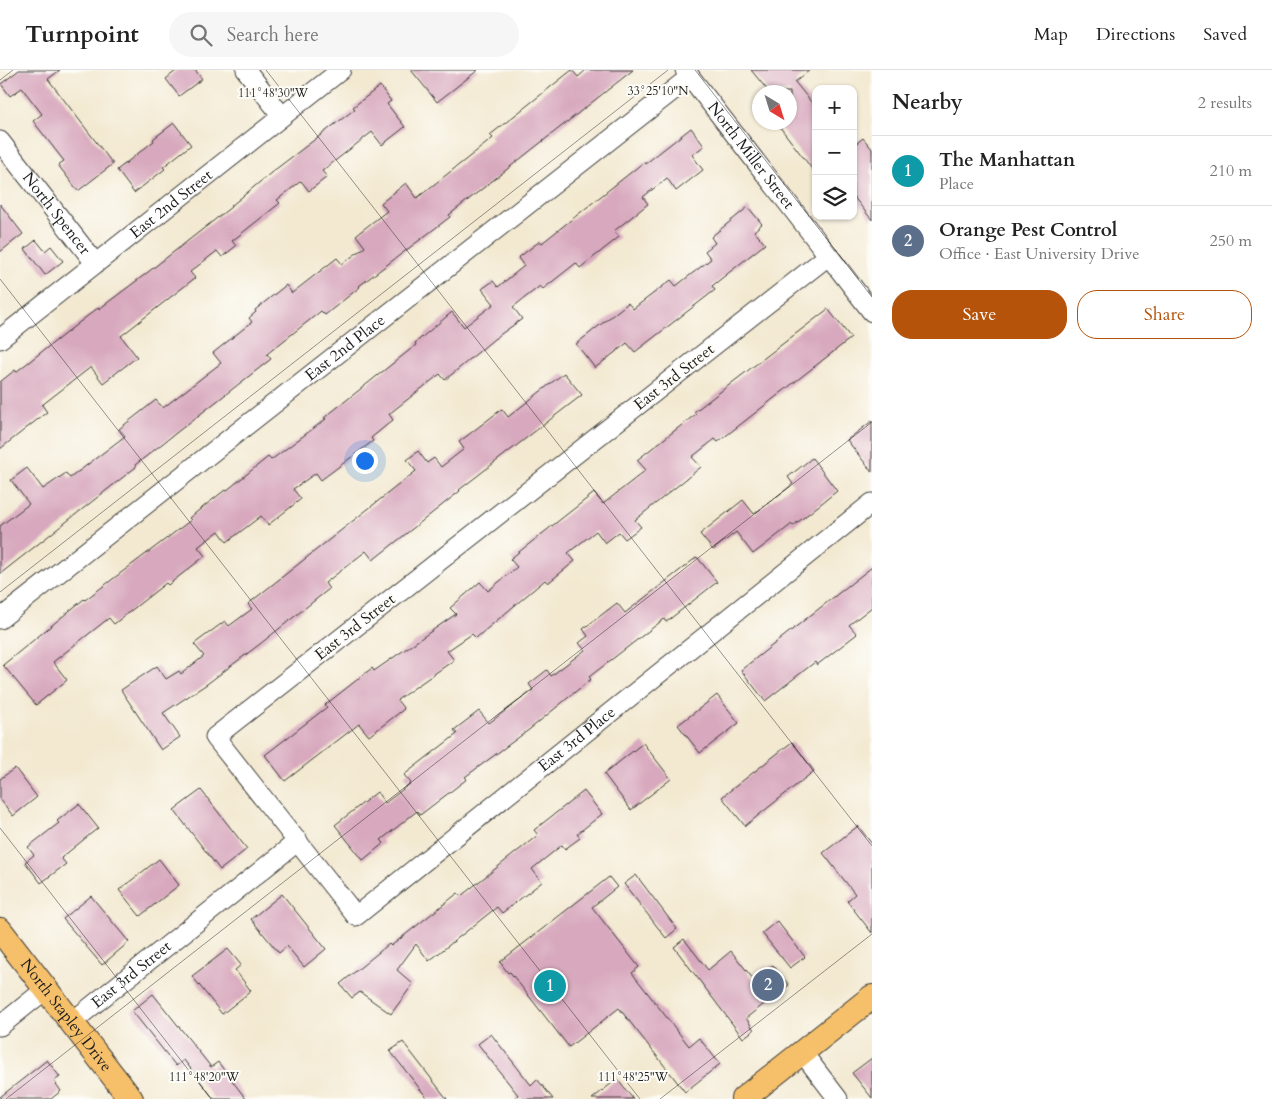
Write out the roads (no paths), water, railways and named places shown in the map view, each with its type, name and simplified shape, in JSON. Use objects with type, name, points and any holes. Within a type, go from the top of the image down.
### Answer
[{"type":"main road","name":"North Stapley Drive","points":[[0,930],[131,1099]]},
{"type":"main road","points":[[743,1099],[872,997]]},
{"type":"street","points":[[246,70],[282,116]]},
{"type":"street","name":"East 2nd Street","points":[[0,339],[341,70]]},
{"type":"street","name":"North Miller Street","points":[[687,73],[872,312]]},
{"type":"street","name":"East 2nd Place","points":[[0,619],[687,73]]},
{"type":"street","name":"North Spencer","points":[[0,141],[96,263]]},
{"type":"street","name":"East 3rd Street","points":[[72,1022],[298,842],[215,737],[828,256]]},
{"type":"street","name":"East 3rd Place","points":[[298,842],[356,916],[872,503]]},
{"type":"street","points":[[0,1026],[46,989]]},
{"type":"street","points":[[802,1052],[838,1099]]},
{"type":"place","name":"Orange Pest Control","points":[[768,985]]},
{"type":"place","name":"The Manhattan","points":[[550,986]]}]
